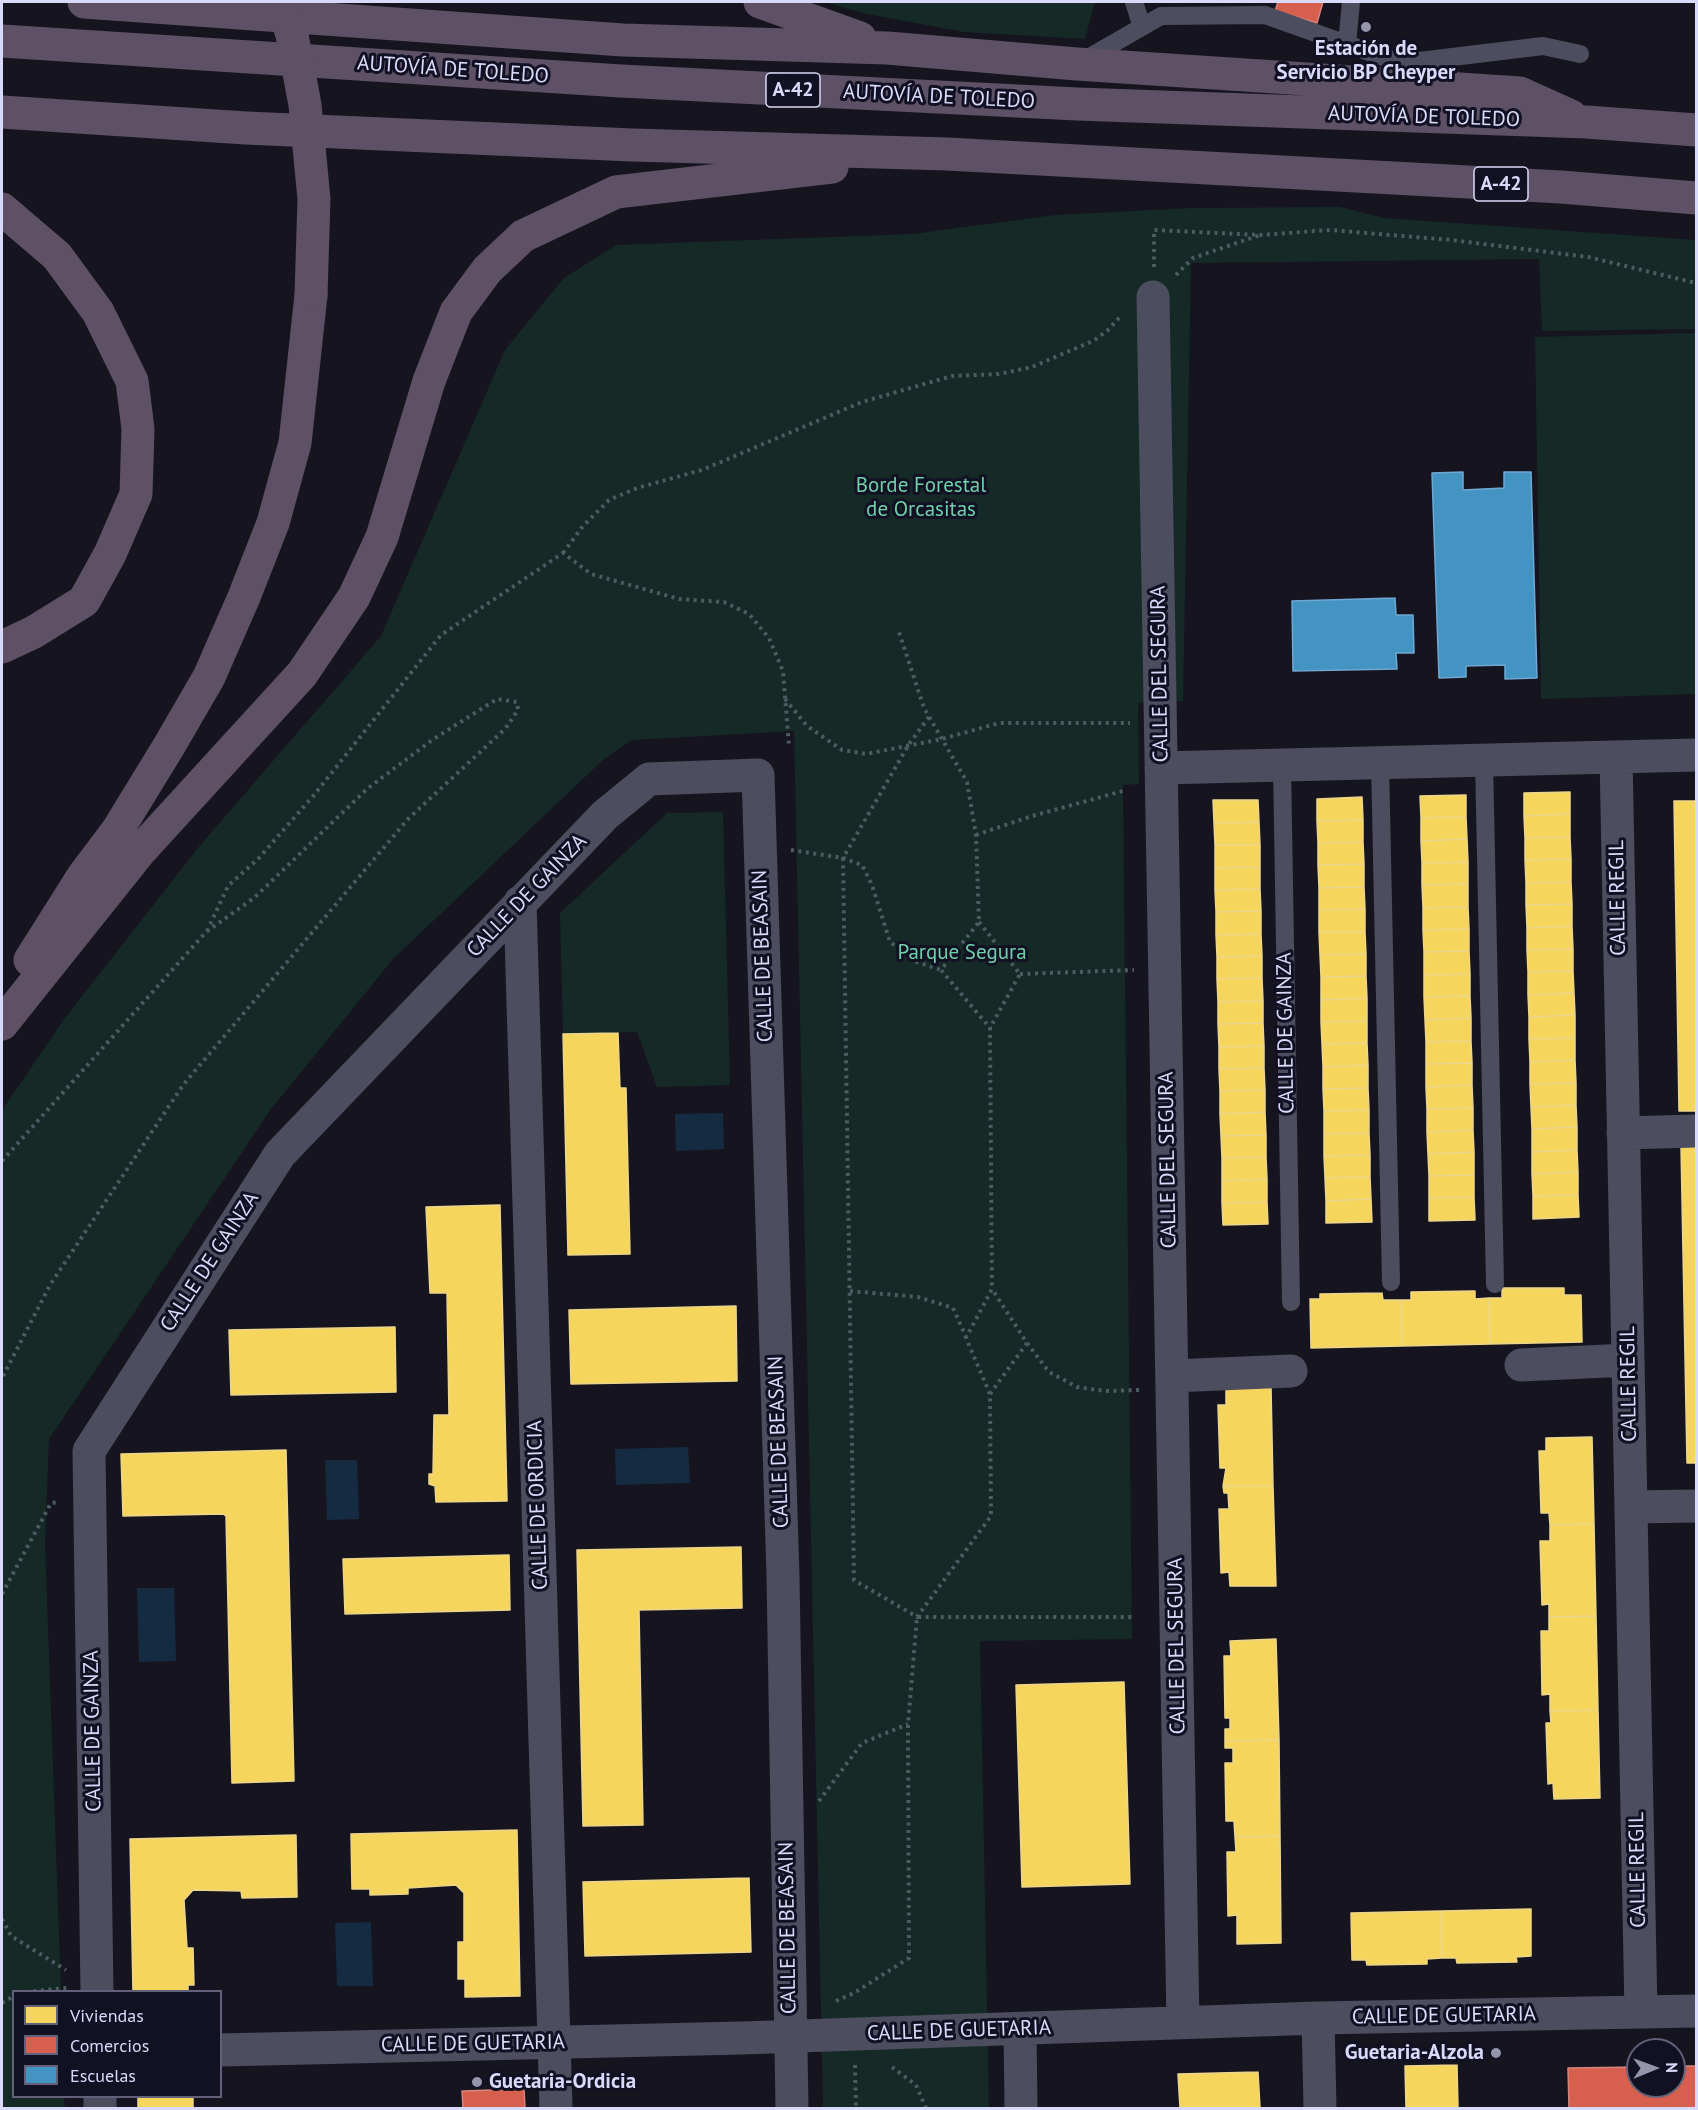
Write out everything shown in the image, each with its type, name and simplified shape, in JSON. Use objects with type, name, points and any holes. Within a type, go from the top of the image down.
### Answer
[{"type":"highway","points":[[84,2],[623,40],[886,48],[1077,64],[1520,93],[1586,122]]},
{"type":"highway","points":[[2,1005],[83,876],[117,831],[209,677],[273,523],[296,443],[311,295],[314,199],[305,105],[292,35],[282,2]]},
{"type":"highway","points":[[760,2],[886,48]]},
{"type":"highway","name":"AUTOVÍA DE TOLEDO","points":[[2,41],[621,81],[913,96],[1586,122],[1696,130]]},
{"type":"highway","name":"A-42","points":[[2,112],[246,128],[632,145],[947,154],[1561,187],[1696,198]]},
{"type":"highway","points":[[2,1024],[141,850],[302,674],[354,597],[382,537],[429,381],[456,312],[487,270],[522,236],[616,192],[947,154]]},
{"type":"highway","points":[[2,209],[57,256],[98,312],[132,381],[138,429],[136,494],[110,554],[84,601],[34,632],[2,647]]},
{"type":"street","name":"CALLE DEL SEGURA","points":[[1153,297],[1183,2022]]},
{"type":"street","points":[[1161,768],[1696,755]]},
{"type":"street","name":"CALLE REGIL","points":[[1616,757],[1641,2012]]},
{"type":"street","name":"CALLE DE GAINZA","points":[[97,1990],[89,1451],[280,1154],[605,815],[649,779],[758,775]]},
{"type":"street","name":"CALLE DE BEASAIN","points":[[758,775],[783,1576],[792,2109]]},
{"type":"street","name":"CALLE DE ORDICIA","points":[[520,902],[556,2109]]},
{"type":"street","points":[[1623,1133],[1696,1131]]},
{"type":"street","points":[[1521,1365],[1628,1360]]},
{"type":"street","points":[[1172,1382],[1291,1371]]},
{"type":"street","points":[[1631,1507],[1696,1506]]},
{"type":"street","name":"CALLE DE GUETARIA","points":[[222,2050],[790,2036],[1318,2018],[1696,2011]]},
{"type":"street","points":[[1318,2018],[1320,2109]]},
{"type":"street","points":[[1020,2029],[1022,2109]]},
{"type":"lane","points":[[1134,2],[1142,27]]},
{"type":"lane","points":[[1347,44],[1351,2]]},
{"type":"lane","points":[[1077,64],[1161,16],[1249,8],[1400,63],[1520,93]]},
{"type":"lane","points":[[1400,63],[1543,46],[1580,54]]},
{"type":"lane","points":[[1484,760],[1495,1284]]},
{"type":"lane","points":[[1380,762],[1392,1282]]},
{"type":"lane","name":"CALLE DE GAINZA","points":[[1282,765],[1291,1302]]},
{"type":"path","points":[[1153,297],[1154,230],[1260,234],[1330,230],[1451,240],[1588,257],[1696,283]]},
{"type":"path","points":[[1153,297],[1192,258],[1260,234]]},
{"type":"path","points":[[206,932],[228,886],[259,858],[314,795],[441,635],[563,553],[583,526],[609,500],[637,488],[702,470],[862,402],[952,376],[999,374],[1032,367],[1093,341],[1107,332],[1123,313]]},
{"type":"path","points":[[563,553],[591,574],[679,599],[724,602],[749,614],[769,638],[783,671],[789,746]]},
{"type":"path","points":[[898,629],[929,717],[967,782],[976,835],[978,922],[1020,974]]},
{"type":"path","points":[[2,1161],[206,932],[254,898],[367,789],[432,740],[497,699],[517,702],[518,710],[505,729],[408,819],[183,1085],[50,1285],[2,1377]]},
{"type":"path","points":[[785,699],[807,726],[842,750],[866,754],[942,739],[999,723],[1136,723]]},
{"type":"path","points":[[929,717],[909,744],[843,858],[854,1580],[917,1617],[1135,1617]]},
{"type":"path","points":[[976,835],[1032,816],[1123,791]]},
{"type":"path","points":[[790,850],[843,858],[862,865],[873,885],[890,942],[914,961],[941,970],[990,1028]]},
{"type":"path","points":[[941,970],[978,922]]},
{"type":"path","points":[[1020,974],[1164,969]]},
{"type":"path","points":[[966,1338],[992,1289],[990,1028],[1020,974]]},
{"type":"path","points":[[992,1289],[1049,1372],[1077,1386],[1105,1391],[1172,1382]]},
{"type":"path","points":[[828,2004],[854,1993],[909,1958],[908,1724],[917,1617],[991,1516],[990,1394],[953,1308],[918,1297],[850,1291]]},
{"type":"path","points":[[990,1394],[1027,1343]]},
{"type":"path","points":[[2,1594],[51,1503],[90,1499]]},
{"type":"path","points":[[816,1805],[862,1743],[908,1724]]},
{"type":"path","points":[[2,1919],[11,1936],[97,1990]]},
{"type":"path","points":[[46,1990],[66,1988],[97,1990]]},
{"type":"path","points":[[855,2064],[856,2109]]},
{"type":"green space","points":[[825,2],[1095,2],[1085,39],[964,32],[862,13]]},
{"type":"green space","name":"Borde Forestal de Orcasitas","points":[[1340,207],[1384,218],[1696,240],[1696,329],[1542,331],[1539,259],[1191,263],[1183,701],[1138,703],[1139,784],[1123,785],[1132,1639],[980,1641],[989,2108],[823,2108],[794,731],[632,740],[604,759],[393,959],[271,1109],[49,1439],[45,1544],[61,1990],[12,1990],[12,2098],[64,2098],[65,2108],[2,2108],[2,1110],[65,1018],[197,849],[381,636],[505,350],[564,278],[616,245],[913,234],[1055,215],[1192,208]]},
{"type":"green space","points":[[1696,333],[1696,694],[1541,699],[1535,337]]},
{"type":"green space","points":[[723,812],[730,1085],[657,1087],[637,1032],[563,1034],[560,913],[667,813]]},
{"type":"water","points":[[723,1113],[724,1149],[676,1151],[675,1114]]},
{"type":"water","points":[[688,1447],[690,1483],[616,1485],[615,1449]]},
{"type":"water","points":[[325,1460],[357,1460],[359,1519],[327,1520]]},
{"type":"water","points":[[137,1588],[174,1588],[176,1661],[139,1662]]},
{"type":"water","points":[[371,1922],[373,1986],[337,1986],[335,1923]]},
{"type":"building: Viviendas","points":[[1570,792],[1570,814],[1524,816],[1524,793]]},
{"type":"building: Viviendas","points":[[1466,795],[1466,817],[1421,818],[1420,796]]},
{"type":"building: Viviendas","points":[[1362,797],[1363,820],[1317,821],[1317,799]]},
{"type":"building: Viviendas","points":[[1213,800],[1258,800],[1259,822],[1214,823]]},
{"type":"building: Viviendas","points":[[1674,801],[1696,801],[1696,1111],[1679,1111]]},
{"type":"building: Viviendas","points":[[1570,814],[1570,837],[1525,838],[1524,816]]},
{"type":"building: Viviendas","points":[[1466,817],[1467,839],[1421,841],[1421,818]]},
{"type":"building: Viviendas","points":[[1363,820],[1363,842],[1318,843],[1317,821]]},
{"type":"building: Viviendas","points":[[1259,822],[1260,845],[1215,845],[1214,823]]},
{"type":"building: Viviendas","points":[[1570,837],[1571,859],[1525,860],[1525,838]]},
{"type":"building: Viviendas","points":[[1467,839],[1468,862],[1422,863],[1421,841]]},
{"type":"building: Viviendas","points":[[1363,842],[1364,864],[1318,865],[1318,843]]},
{"type":"building: Viviendas","points":[[1215,845],[1260,845],[1260,867],[1215,868]]},
{"type":"building: Viviendas","points":[[1571,859],[1571,882],[1526,883],[1525,860]]},
{"type":"building: Viviendas","points":[[1468,862],[1468,884],[1422,885],[1422,863]]},
{"type":"building: Viviendas","points":[[1364,864],[1364,887],[1319,888],[1318,865]]},
{"type":"building: Viviendas","points":[[1260,867],[1260,889],[1215,890],[1215,868]]},
{"type":"building: Viviendas","points":[[1571,882],[1572,904],[1526,905],[1526,883]]},
{"type":"building: Viviendas","points":[[1468,884],[1468,907],[1423,908],[1422,885]]},
{"type":"building: Viviendas","points":[[1364,887],[1365,909],[1319,910],[1319,888]]},
{"type":"building: Viviendas","points":[[1260,889],[1261,911],[1216,912],[1215,890]]},
{"type":"building: Viviendas","points":[[1572,904],[1572,926],[1527,928],[1526,905]]},
{"type":"building: Viviendas","points":[[1468,907],[1469,929],[1423,930],[1423,908]]},
{"type":"building: Viviendas","points":[[1365,909],[1365,932],[1319,932],[1319,910]]},
{"type":"building: Viviendas","points":[[1261,911],[1261,934],[1216,935],[1216,912]]},
{"type":"building: Viviendas","points":[[1572,926],[1573,949],[1527,950],[1527,928]]},
{"type":"building: Viviendas","points":[[1469,929],[1469,951],[1424,952],[1423,930]]},
{"type":"building: Viviendas","points":[[1319,932],[1365,932],[1366,954],[1320,955]]},
{"type":"building: Viviendas","points":[[1261,934],[1262,956],[1217,957],[1216,935]]},
{"type":"building: Viviendas","points":[[1573,949],[1573,971],[1528,972],[1527,950]]},
{"type":"building: Viviendas","points":[[1469,951],[1470,974],[1424,975],[1424,952]]},
{"type":"building: Viviendas","points":[[1366,954],[1366,976],[1321,977],[1320,955]]},
{"type":"building: Viviendas","points":[[1262,956],[1262,978],[1217,979],[1217,957]]},
{"type":"building: Viviendas","points":[[1573,971],[1574,993],[1528,995],[1528,972]]},
{"type":"building: Viviendas","points":[[1470,974],[1470,996],[1424,997],[1424,975]]},
{"type":"building: Viviendas","points":[[1366,976],[1367,998],[1321,1000],[1321,977]]},
{"type":"building: Viviendas","points":[[1262,978],[1263,1001],[1218,1002],[1217,979]]},
{"type":"building: Viviendas","points":[[1574,993],[1575,1015],[1529,1017],[1528,995]]},
{"type":"building: Viviendas","points":[[1470,996],[1471,1018],[1425,1020],[1424,997]]},
{"type":"building: Viviendas","points":[[1367,998],[1367,1021],[1321,1022],[1321,1000]]},
{"type":"building: Viviendas","points":[[1263,1001],[1263,1023],[1218,1024],[1218,1002]]},
{"type":"building: Viviendas","points":[[1575,1015],[1575,1038],[1529,1039],[1529,1017]]},
{"type":"building: Viviendas","points":[[1471,1018],[1471,1041],[1426,1042],[1425,1020]]},
{"type":"building: Viviendas","points":[[1367,1021],[1367,1043],[1322,1044],[1321,1022]]},
{"type":"building: Viviendas","points":[[1263,1023],[1264,1046],[1219,1047],[1218,1024]]},
{"type":"building: Viviendas","points":[[618,1033],[620,1088],[626,1088],[630,1254],[568,1255],[563,1034]]},
{"type":"building: Viviendas","points":[[1575,1038],[1575,1060],[1530,1062],[1529,1039]]},
{"type":"building: Viviendas","points":[[1471,1041],[1472,1063],[1426,1064],[1426,1042]]},
{"type":"building: Viviendas","points":[[1367,1043],[1368,1065],[1323,1067],[1322,1044]]},
{"type":"building: Viviendas","points":[[1264,1046],[1264,1068],[1219,1069],[1219,1047]]},
{"type":"building: Viviendas","points":[[1575,1060],[1576,1083],[1530,1084],[1530,1062]]},
{"type":"building: Viviendas","points":[[1472,1063],[1472,1085],[1426,1087],[1426,1064]]},
{"type":"building: Viviendas","points":[[1368,1065],[1368,1088],[1323,1089],[1323,1067]]},
{"type":"building: Viviendas","points":[[1264,1068],[1265,1090],[1220,1091],[1219,1069]]},
{"type":"building: Viviendas","points":[[1576,1083],[1576,1105],[1531,1107],[1530,1084]]},
{"type":"building: Viviendas","points":[[1472,1085],[1473,1108],[1427,1109],[1426,1087]]},
{"type":"building: Viviendas","points":[[1368,1088],[1369,1110],[1324,1111],[1323,1089]]},
{"type":"building: Viviendas","points":[[1265,1090],[1265,1112],[1220,1114],[1220,1091]]},
{"type":"building: Viviendas","points":[[1576,1105],[1577,1127],[1532,1129],[1531,1107]]},
{"type":"building: Viviendas","points":[[1473,1108],[1473,1130],[1427,1132],[1427,1109]]},
{"type":"building: Viviendas","points":[[1369,1110],[1369,1133],[1324,1134],[1324,1111]]},
{"type":"building: Viviendas","points":[[1265,1112],[1266,1135],[1221,1136],[1220,1114]]},
{"type":"building: Viviendas","points":[[1577,1127],[1577,1150],[1532,1152],[1532,1129]]},
{"type":"building: Viviendas","points":[[1473,1130],[1474,1152],[1428,1154],[1427,1132]]},
{"type":"building: Viviendas","points":[[1369,1133],[1370,1155],[1324,1156],[1324,1134]]},
{"type":"building: Viviendas","points":[[1266,1135],[1266,1157],[1222,1158],[1221,1136]]},
{"type":"building: Viviendas","points":[[1681,1146],[1696,1146],[1696,1463],[1687,1463]]},
{"type":"building: Viviendas","points":[[1577,1150],[1578,1172],[1532,1174],[1532,1152]]},
{"type":"building: Viviendas","points":[[1474,1152],[1474,1175],[1429,1176],[1428,1154]]},
{"type":"building: Viviendas","points":[[1370,1155],[1370,1177],[1325,1178],[1324,1156]]},
{"type":"building: Viviendas","points":[[1266,1157],[1267,1179],[1222,1181],[1222,1158]]},
{"type":"building: Viviendas","points":[[1578,1172],[1578,1195],[1533,1196],[1532,1174]]},
{"type":"building: Viviendas","points":[[1474,1175],[1474,1197],[1429,1198],[1429,1176]]},
{"type":"building: Viviendas","points":[[1370,1177],[1371,1199],[1326,1201],[1325,1178]]},
{"type":"building: Viviendas","points":[[1267,1179],[1267,1202],[1222,1203],[1222,1181]]},
{"type":"building: Viviendas","points":[[1578,1195],[1579,1217],[1533,1219],[1533,1196]]},
{"type":"building: Viviendas","points":[[1474,1197],[1475,1220],[1429,1221],[1429,1198]]},
{"type":"building: Viviendas","points":[[1371,1199],[1372,1222],[1326,1223],[1326,1201]]},
{"type":"building: Viviendas","points":[[1267,1202],[1268,1224],[1223,1225],[1222,1203]]},
{"type":"building: Viviendas","points":[[500,1205],[507,1501],[436,1502],[435,1486],[429,1484],[429,1474],[433,1474],[434,1415],[449,1415],[447,1293],[430,1293],[426,1207]]},
{"type":"building: Viviendas","points":[[1502,1288],[1564,1288],[1564,1295],[1581,1295],[1582,1342],[1490,1344],[1489,1298],[1502,1298]]},
{"type":"building: Viviendas","points":[[1475,1291],[1475,1299],[1489,1298],[1490,1344],[1402,1346],[1401,1300],[1411,1300],[1411,1292]]},
{"type":"building: Viviendas","points":[[1382,1293],[1383,1300],[1401,1300],[1402,1346],[1311,1348],[1310,1299],[1320,1299],[1320,1294]]},
{"type":"building: Viviendas","points":[[736,1306],[737,1381],[571,1384],[569,1310]]},
{"type":"building: Viviendas","points":[[395,1327],[396,1392],[231,1395],[229,1330]]},
{"type":"building: Viviendas","points":[[1271,1387],[1273,1486],[1223,1486],[1226,1468],[1220,1468],[1218,1405],[1226,1405],[1226,1388]]},
{"type":"building: Viviendas","points":[[1592,1437],[1594,1524],[1550,1525],[1549,1513],[1541,1513],[1539,1451],[1546,1451],[1546,1438]]},
{"type":"building: Viviendas","points":[[286,1450],[294,1781],[232,1783],[226,1516],[223,1514],[123,1516],[121,1454]]},
{"type":"building: Viviendas","points":[[1223,1486],[1273,1486],[1276,1586],[1230,1586],[1229,1572],[1221,1573],[1219,1509],[1229,1509],[1228,1493],[1224,1493]]},
{"type":"building: Viviendas","points":[[1594,1524],[1596,1616],[1549,1617],[1549,1604],[1542,1605],[1540,1541],[1550,1541],[1550,1525]]},
{"type":"building: Viviendas","points":[[741,1547],[742,1608],[639,1610],[643,1825],[583,1826],[577,1550]]},
{"type":"building: Viviendas","points":[[509,1555],[510,1610],[345,1614],[343,1559]]},
{"type":"building: Viviendas","points":[[1596,1616],[1598,1710],[1550,1711],[1550,1694],[1542,1695],[1541,1631],[1549,1631],[1549,1617]]},
{"type":"building: Viviendas","points":[[1276,1639],[1279,1740],[1225,1741],[1225,1729],[1230,1729],[1230,1718],[1225,1718],[1224,1656],[1231,1656],[1230,1641]]},
{"type":"building: Viviendas","points":[[1124,1682],[1130,1884],[1022,1887],[1016,1685]]},
{"type":"building: Viviendas","points":[[1598,1710],[1600,1798],[1554,1799],[1553,1783],[1548,1784],[1546,1723],[1551,1723],[1550,1711]]},
{"type":"building: Viviendas","points":[[1279,1740],[1280,1836],[1235,1837],[1234,1821],[1226,1821],[1225,1763],[1233,1763],[1233,1748],[1225,1748],[1225,1741]]},
{"type":"building: Viviendas","points":[[517,1830],[520,1996],[465,1997],[465,1979],[458,1979],[458,1942],[464,1942],[464,1893],[456,1885],[408,1888],[408,1894],[370,1895],[370,1889],[352,1889],[351,1834]]},
{"type":"building: Viviendas","points":[[296,1835],[297,1897],[242,1898],[241,1891],[193,1890],[184,1900],[187,1948],[193,1948],[194,1985],[188,1985],[188,1990],[133,1990],[130,1839]]},
{"type":"building: Viviendas","points":[[1280,1836],[1281,1943],[1237,1944],[1237,1915],[1228,1916],[1227,1852],[1236,1852],[1235,1837]]},
{"type":"building: Viviendas","points":[[749,1878],[751,1952],[585,1956],[583,1882]]},
{"type":"building: Viviendas","points":[[1531,1909],[1531,1956],[1516,1957],[1517,1962],[1457,1963],[1456,1958],[1442,1958],[1441,1911]]},
{"type":"building: Viviendas","points":[[1441,1911],[1442,1958],[1427,1959],[1427,1964],[1367,1965],[1366,1960],[1352,1960],[1351,1913]]},
{"type":"building: Viviendas","points":[[1457,2065],[1458,2108],[1406,2108],[1405,2066]]},
{"type":"building: Viviendas","points":[[1258,2072],[1260,2108],[1180,2108],[1178,2074]]},
{"type":"building: Viviendas","points":[[138,2098],[193,2098],[193,2108],[138,2108]]},
{"type":"building: Comercios","points":[[1278,2],[1323,2],[1317,23],[1275,11]]},
{"type":"building: Comercios","points":[[1686,2066],[1696,2066],[1696,2108],[1569,2108],[1568,2068],[1626,2067],[1626,2098],[1686,2098]]},
{"type":"building: Comercios","points":[[524,2089],[525,2108],[463,2108],[462,2091]]},
{"type":"building: Escuelas","points":[[1463,472],[1463,490],[1504,488],[1504,472],[1531,472],[1537,678],[1505,679],[1505,665],[1466,666],[1466,677],[1439,678],[1432,473]]},
{"type":"building: Escuelas","points":[[1395,598],[1396,615],[1413,615],[1414,653],[1396,653],[1397,669],[1293,671],[1292,601]]},
{"type":"place","name":"Estación de Servicio BP Cheyper","points":[[1366,27]]},
{"type":"place","name":"Guetaria-Alzola","points":[[1496,2053]]},
{"type":"place","name":"Guetaria-Ordicia","points":[[477,2082]]},
{"type":"park label","name":"Parque Segura","points":[[962,953]]}]
